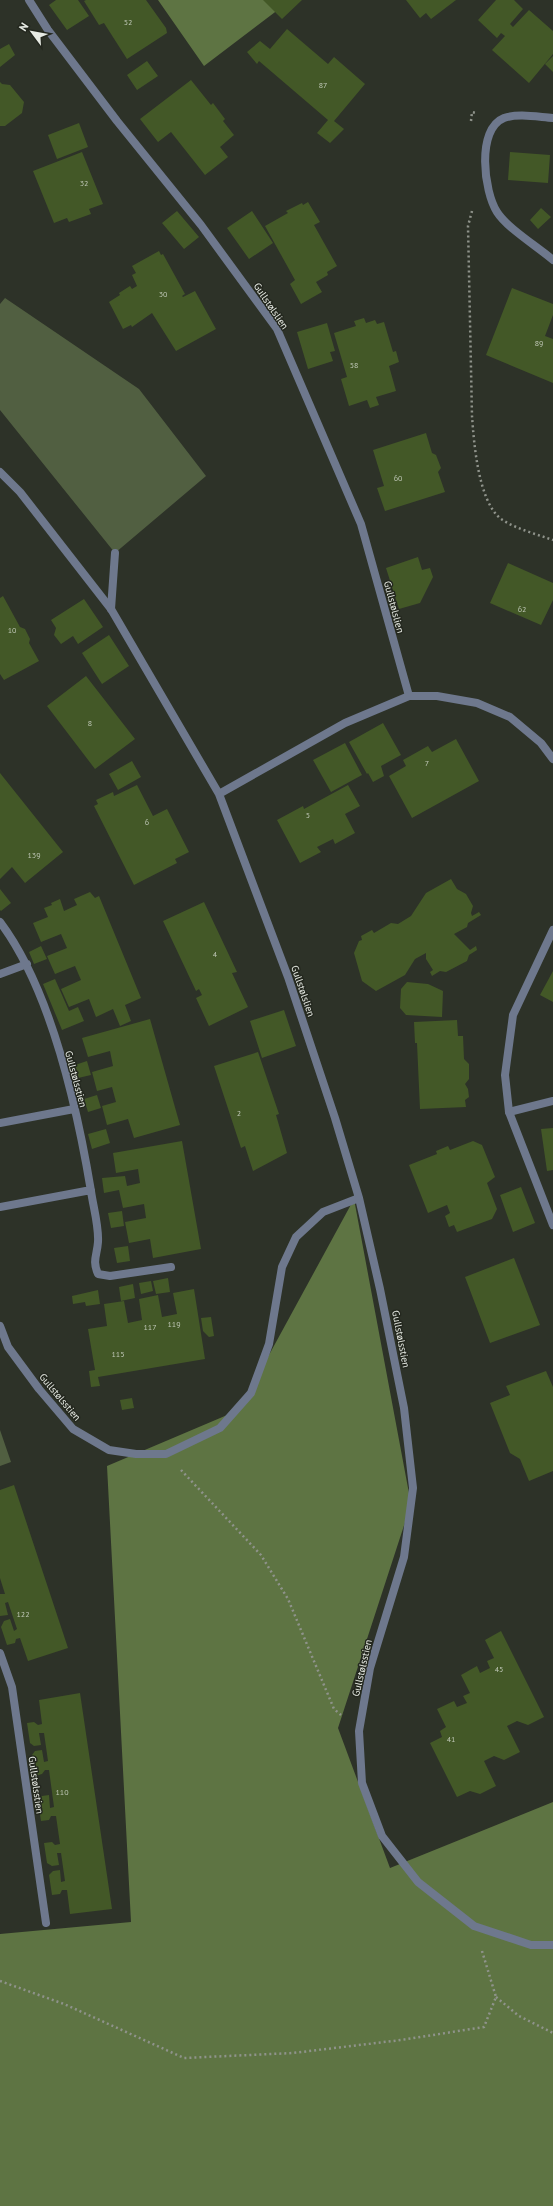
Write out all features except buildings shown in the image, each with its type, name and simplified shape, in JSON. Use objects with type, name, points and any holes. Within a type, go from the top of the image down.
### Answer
[{"type":"street","name":"Gullstølslien","points":[[29,0],[48,30],[117,121],[201,225],[277,329],[361,524],[409,696]]},
{"type":"street","points":[[553,118],[511,116],[504,118],[495,124],[488,138],[485,155],[492,202],[498,214],[553,260]]},
{"type":"street","name":"Gullstølslien","points":[[0,472],[20,492],[111,610],[219,794],[288,977],[336,1118],[359,1198]]},
{"type":"street","points":[[111,610],[115,553]]},
{"type":"street","points":[[219,794],[345,723],[409,696],[437,696],[477,703],[510,717],[541,743],[553,759]]},
{"type":"street","name":"Gullstølsstien","points":[[0,922],[27,964],[54,1035],[74,1109],[91,1190],[98,1241],[94,1263],[98,1274],[110,1276],[171,1266]]},
{"type":"street","points":[[553,930],[513,1015],[505,1075],[509,1112],[553,1225]]},
{"type":"street","points":[[0,974],[27,964]]},
{"type":"street","points":[[509,1112],[553,1101]]},
{"type":"street","points":[[0,1123],[74,1109]]},
{"type":"street","points":[[0,1207],[91,1190]]},
{"type":"street","name":"Gullstølsstien","points":[[0,1326],[8,1347],[73,1429],[109,1450],[136,1454],[166,1454],[220,1428],[251,1393],[269,1344],[282,1267],[296,1237],[323,1212],[359,1198],[380,1289],[404,1408],[413,1488],[404,1557],[370,1668],[359,1731],[362,1783],[382,1836],[418,1882],[474,1926],[530,1945],[553,1945]]},
{"type":"street","name":"Gullstølsstien","points":[[0,1652],[12,1687],[46,1923]]},
{"type":"path","points":[[473,209],[468,226],[472,416],[474,447],[484,490],[490,505],[501,518],[519,528],[553,540]]},
{"type":"path","points":[[166,1454],[221,1515],[261,1555],[288,1599],[334,1709],[359,1731]]},
{"type":"path","points":[[474,1926],[496,1997],[519,2016],[553,2033]]},
{"type":"path","points":[[0,1981],[64,2004],[184,2058],[293,2053],[401,2040],[484,2027],[496,1997]]},
{"type":"green space","points":[[158,0],[291,0],[204,66]]},
{"type":"green space","points":[[5,298],[139,389],[206,476],[115,553],[0,410],[0,304]]},
{"type":"green space","points":[[354,1199],[411,1504],[338,1728],[390,1868],[553,1802],[553,2206],[0,2206],[0,1934],[131,1922],[107,1466],[239,1410]]},
{"type":"green space","points":[[0,1430],[11,1462],[0,1466]]}]
